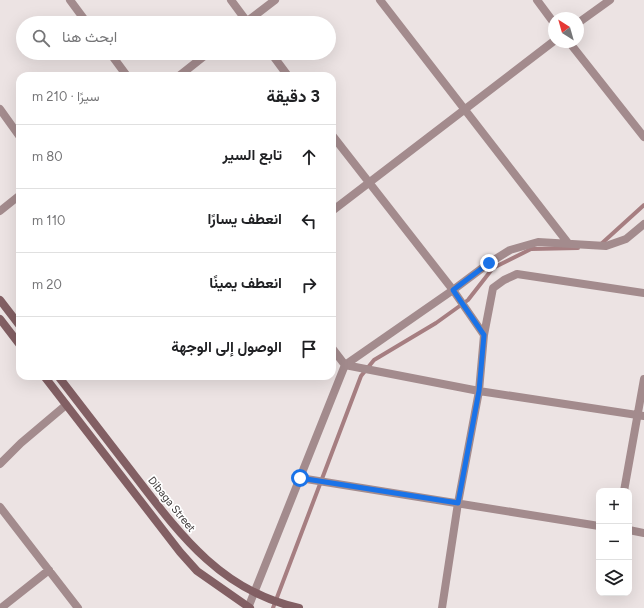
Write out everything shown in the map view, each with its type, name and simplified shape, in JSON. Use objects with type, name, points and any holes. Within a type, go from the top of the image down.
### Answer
[{"type":"main road","points":[[0,300],[16,321]]},
{"type":"main road","points":[[0,319],[16,340]]},
{"type":"main road","name":"Dibaga Street","points":[[47,380],[180,552],[197,571],[249,608]]},
{"type":"main road","name":"Dibaga Street","points":[[61,380],[189,543],[222,574],[253,593],[287,607],[299,608]]},
{"type":"street","points":[[70,0],[82,16]]},
{"type":"street","points":[[230,0],[242,16]]},
{"type":"street","points":[[256,16],[275,0]]},
{"type":"street","points":[[380,0],[568,243]]},
{"type":"street","points":[[537,0],[548,15]]},
{"type":"street","points":[[584,19],[610,0]]},
{"type":"street","points":[[336,208],[548,46]]},
{"type":"street","points":[[574,48],[644,137]]},
{"type":"street","points":[[115,60],[124,72]]},
{"type":"street","points":[[184,72],[199,60]]},
{"type":"street","points":[[276,60],[285,72]]},
{"type":"street","points":[[0,109],[16,131]]},
{"type":"street","points":[[336,140],[453,290],[484,335]]},
{"type":"street","points":[[0,211],[16,198]]},
{"type":"street","points":[[249,608],[253,593],[345,365],[453,290],[489,263],[510,250],[538,242],[600,246],[614,244],[626,239],[644,224]]},
{"type":"street","points":[[442,608],[458,503],[479,391],[484,335],[494,288],[504,280],[517,274],[644,293]]},
{"type":"street","points":[[336,353],[345,365],[479,391],[640,415]]},
{"type":"street","points":[[625,488],[640,415],[644,379]]},
{"type":"street","points":[[0,464],[21,443],[66,405]]},
{"type":"street","points":[[300,478],[596,526]]},
{"type":"street","points":[[0,507],[78,608]]},
{"type":"street","points":[[632,531],[644,533]]},
{"type":"street","points":[[1,608],[49,570]]},
{"type":"waterway","points":[[600,245],[644,205]]},
{"type":"waterway","points":[[273,608],[361,376],[374,360],[436,323],[468,300],[493,268],[531,249],[578,248]]},
{"type":"route","points":[[300,478],[458,503],[479,391],[484,335],[453,290],[489,263]]}]
